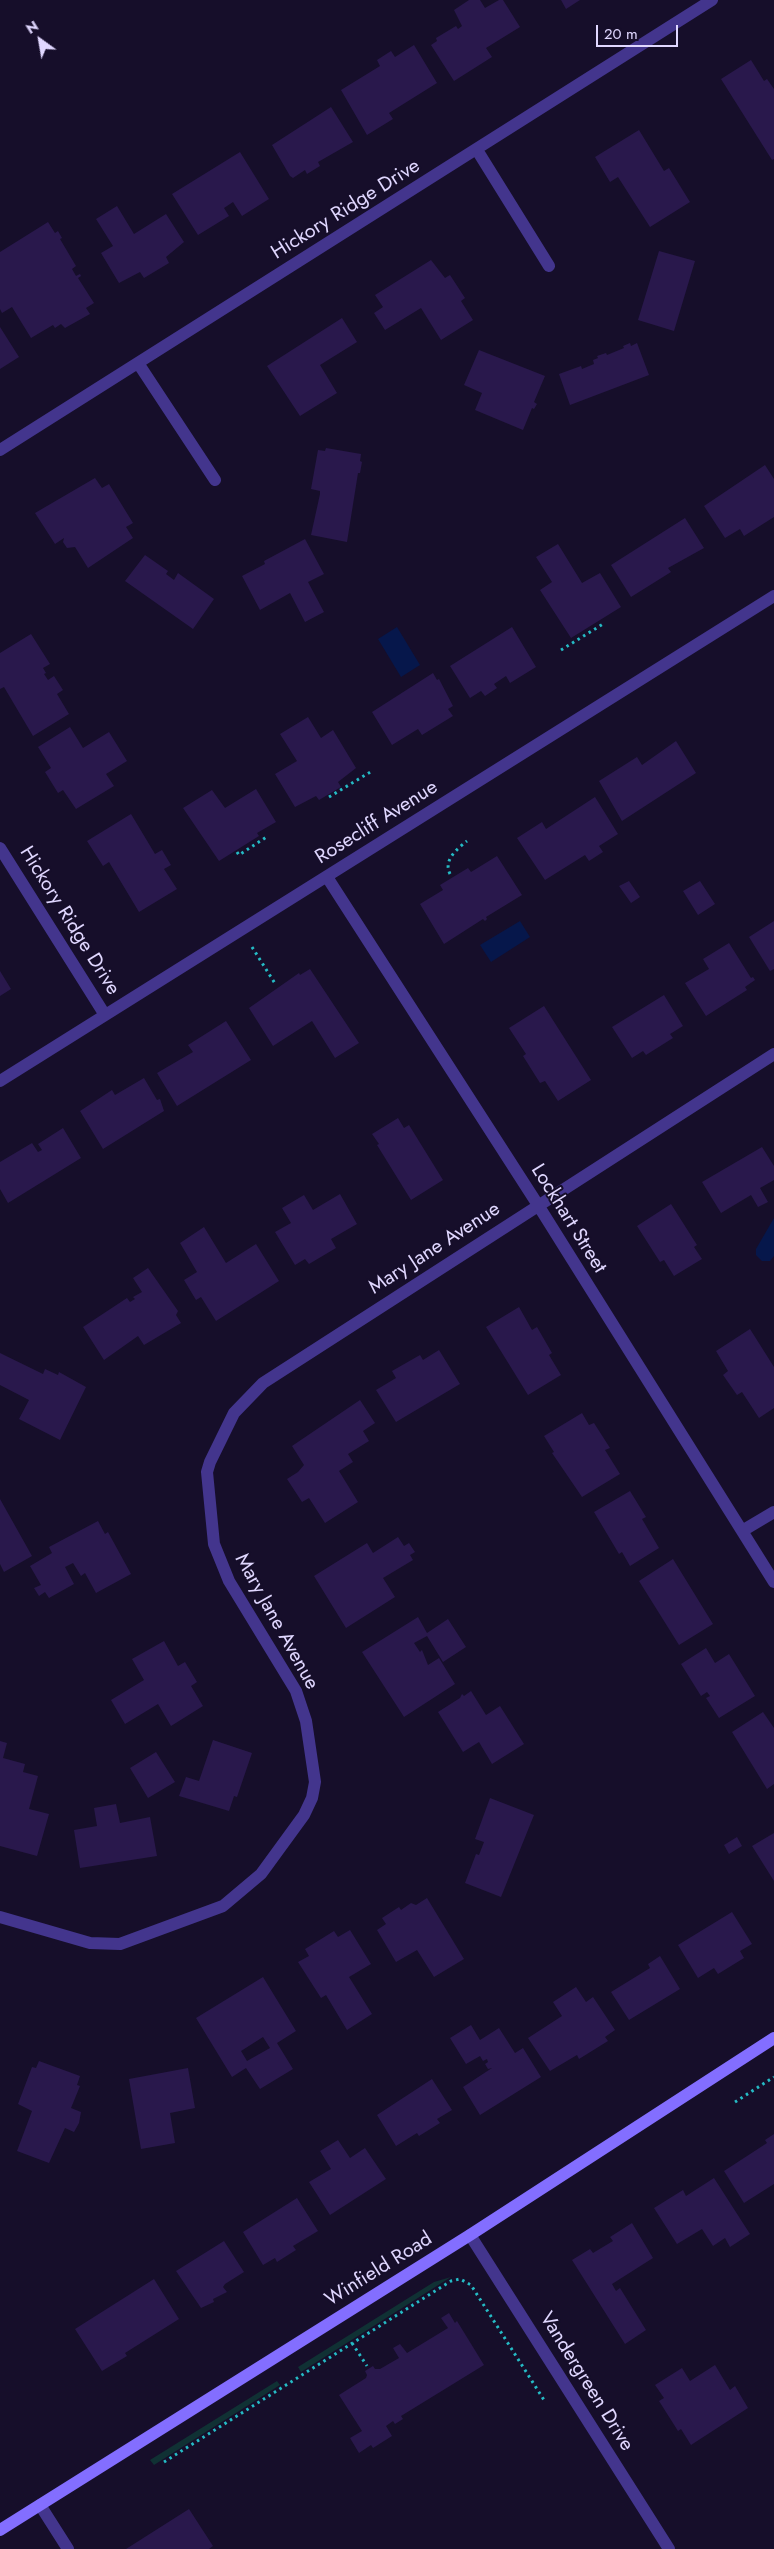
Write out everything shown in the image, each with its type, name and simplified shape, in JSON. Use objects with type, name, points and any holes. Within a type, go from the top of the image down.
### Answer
[{"type":"street","name":"Hickory Ridge Drive","points":[[0,450],[712,0]]},
{"type":"street","points":[[477,150],[549,266]]},
{"type":"street","points":[[138,363],[214,480]]},
{"type":"street","name":"Rosecliff Avenue","points":[[0,1081],[774,596]]},
{"type":"street","name":"Hickory Ridge Drive","points":[[0,848],[106,1015]]},
{"type":"street","name":"Lockhart Street","points":[[327,877],[538,1205],[774,1582]]},
{"type":"street","name":"Mary Jane Avenue","points":[[0,1917],[90,1943],[104,1945],[120,1944],[223,1906],[261,1874],[304,1815],[312,1798],[315,1782],[306,1721],[296,1691],[229,1581],[214,1544],[207,1472],[214,1449],[234,1413],[264,1383],[774,1054]]},
{"type":"street","points":[[742,1531],[774,1512]]},
{"type":"street","name":"Winfield Road","points":[[0,2530],[470,2235],[774,2038]]},
{"type":"street","name":"Vandergreen Drive","points":[[470,2235],[669,2549]]},
{"type":"street","points":[[40,2505],[68,2549]]},
{"type":"path","points":[[561,650],[603,624]]},
{"type":"path","points":[[329,797],[372,770]]},
{"type":"path","points":[[237,852],[239,854],[268,836]]},
{"type":"path","points":[[450,874],[448,864],[466,841]]},
{"type":"path","points":[[241,930],[276,985]]},
{"type":"path","points":[[735,2102],[774,2078]]},
{"type":"path","points":[[164,2462],[451,2281],[460,2280],[467,2282],[478,2294],[544,2400]]},
{"type":"path","points":[[352,2344],[367,2366]]},
{"type":"green space","points":[[451,2277],[301,2372],[298,2367],[434,2282]]},
{"type":"green space","points":[[277,2381],[280,2385],[154,2465],[150,2460]]},
{"type":"shaded area","points":[[397,627],[420,665],[401,677],[378,639]]},
{"type":"shaded area","points":[[520,921],[530,937],[491,962],[480,945]]},
{"type":"shaded area","points":[[774,1218],[774,1256],[770,1261],[762,1261],[756,1255],[756,1249]]},
{"type":"building","points":[[469,0],[480,0],[485,8],[499,0],[503,0],[520,27],[486,48],[492,57],[454,81],[431,45],[437,41],[436,38],[456,26],[458,29],[462,26],[454,10]]},
{"type":"building","points":[[561,0],[580,0],[566,9]]},
{"type":"building","points":[[414,45],[437,83],[389,113],[393,119],[367,135],[341,90],[380,66],[377,60],[391,51],[395,57]]},
{"type":"building","points":[[751,60],[764,81],[767,79],[774,89],[774,159],[772,160],[721,79]]},
{"type":"building","points":[[331,107],[353,142],[318,162],[320,166],[307,174],[305,170],[293,178],[272,145]]},
{"type":"building","points":[[639,130],[664,171],[669,168],[690,202],[650,227],[618,177],[610,182],[595,157]]},
{"type":"building","points":[[240,152],[269,199],[242,216],[233,202],[224,208],[229,216],[198,235],[172,194]]},
{"type":"building","points":[[117,206],[134,234],[166,214],[184,242],[166,257],[169,263],[144,278],[140,272],[119,283],[101,253],[113,246],[96,219]]},
{"type":"building","points":[[48,222],[55,233],[58,231],[62,238],[60,239],[76,266],[72,269],[76,276],[80,274],[81,276],[78,278],[94,303],[86,308],[90,314],[65,328],[61,324],[55,328],[53,325],[31,338],[12,307],[2,313],[0,309],[0,252]]},
{"type":"building","points":[[659,251],[695,261],[674,331],[638,320]]},
{"type":"building","points":[[431,260],[445,278],[450,275],[465,298],[461,301],[473,320],[441,340],[421,308],[385,330],[374,313],[383,307],[375,295]]},
{"type":"building","points":[[342,318],[357,342],[320,365],[337,393],[300,416],[267,366]]},
{"type":"building","points":[[0,327],[19,357],[0,369]]},
{"type":"building","points":[[630,343],[631,346],[637,343],[649,375],[570,405],[559,374],[581,366],[582,369],[594,364],[593,360],[598,358],[597,356],[606,353],[607,355],[624,348],[623,346]]},
{"type":"building","points":[[479,350],[545,376],[534,402],[537,404],[534,409],[532,408],[523,430],[475,410],[482,393],[464,385]]},
{"type":"building","points":[[326,448],[361,454],[360,461],[362,462],[360,473],[358,473],[347,542],[311,535],[320,491],[311,489],[318,450],[325,451]]},
{"type":"building","points":[[765,465],[774,479],[774,517],[744,536],[740,529],[725,538],[704,506]]},
{"type":"building","points":[[95,478],[102,488],[109,484],[133,523],[126,527],[133,538],[88,568],[75,547],[67,548],[63,542],[64,538],[55,544],[35,513]]},
{"type":"building","points":[[685,518],[704,548],[668,568],[671,572],[631,597],[611,565]]},
{"type":"building","points":[[305,539],[324,574],[308,582],[324,612],[305,622],[290,593],[260,610],[242,576],[265,564],[264,561]]},
{"type":"building","points":[[558,544],[582,583],[600,573],[621,607],[571,638],[540,590],[552,582],[536,557]]},
{"type":"building","points":[[145,555],[168,571],[166,574],[174,580],[178,573],[214,599],[193,629],[125,581]]},
{"type":"building","points":[[512,627],[536,667],[510,683],[506,676],[494,684],[497,688],[485,696],[481,691],[470,698],[450,666]]},
{"type":"building","points":[[31,634],[50,664],[43,668],[46,673],[44,674],[48,680],[54,676],[63,690],[57,694],[69,714],[33,736],[4,687],[0,689],[0,653]]},
{"type":"building","points":[[433,673],[437,680],[439,679],[453,706],[448,709],[453,716],[422,735],[418,729],[392,745],[372,712]]},
{"type":"building","points":[[308,717],[321,738],[333,730],[356,768],[338,782],[341,787],[319,800],[316,796],[295,807],[275,774],[297,761],[280,734]]},
{"type":"building","points":[[70,727],[83,748],[109,732],[127,761],[106,774],[114,786],[76,809],[63,790],[58,793],[45,772],[51,768],[38,747]]},
{"type":"building","points":[[676,741],[696,773],[622,821],[599,781],[637,757],[642,765]]},
{"type":"building","points":[[256,789],[276,822],[257,833],[259,836],[219,861],[183,808],[212,790],[225,808]]},
{"type":"building","points":[[595,797],[618,834],[599,846],[603,852],[589,861],[585,855],[545,880],[517,838],[542,822],[546,829]]},
{"type":"building","points":[[131,814],[155,854],[162,850],[171,865],[164,869],[177,889],[139,912],[109,862],[103,866],[87,841]]},
{"type":"building","points":[[497,856],[522,895],[486,917],[485,921],[483,919],[444,944],[420,904],[443,890],[440,885],[468,868],[471,872]]},
{"type":"building","points":[[629,881],[640,897],[631,903],[619,886]]},
{"type":"building","points":[[700,881],[715,904],[698,915],[683,891]]},
{"type":"building","points":[[774,921],[774,969],[770,971],[749,937]]},
{"type":"building","points":[[729,943],[751,978],[753,977],[755,980],[745,987],[747,990],[706,1016],[685,983],[709,969],[703,959]]},
{"type":"building","points":[[310,969],[359,1043],[335,1058],[312,1021],[273,1046],[249,1008],[299,973],[300,975]]},
{"type":"building","points":[[0,971],[11,989],[0,996]]},
{"type":"building","points":[[664,995],[683,1026],[670,1034],[673,1038],[646,1055],[643,1051],[632,1058],[612,1027]]},
{"type":"building","points":[[544,1006],[591,1080],[558,1101],[545,1081],[540,1083],[523,1056],[526,1054],[509,1028]]},
{"type":"building","points":[[226,1021],[251,1060],[177,1106],[157,1073],[193,1052],[188,1045]]},
{"type":"building","points":[[144,1078],[157,1100],[160,1099],[164,1111],[103,1149],[80,1111],[112,1090],[115,1095]]},
{"type":"building","points":[[398,1118],[404,1128],[409,1125],[443,1180],[411,1200],[372,1134]]},
{"type":"building","points":[[63,1128],[81,1158],[8,1203],[0,1189],[0,1162],[32,1143],[38,1152],[42,1150],[38,1144]]},
{"type":"building","points":[[762,1147],[774,1166],[774,1180],[760,1188],[768,1202],[758,1207],[751,1195],[721,1213],[702,1182]]},
{"type":"building","points":[[340,1194],[357,1224],[331,1239],[336,1248],[309,1264],[305,1259],[295,1265],[275,1232],[291,1223],[282,1208],[304,1195],[313,1210]]},
{"type":"building","points":[[671,1204],[697,1245],[694,1247],[702,1259],[674,1276],[664,1260],[660,1262],[637,1226]]},
{"type":"building","points":[[204,1227],[226,1263],[256,1244],[279,1281],[216,1321],[201,1297],[196,1300],[184,1280],[197,1272],[180,1243]]},
{"type":"building","points":[[148,1268],[178,1311],[176,1315],[181,1323],[144,1345],[138,1336],[104,1360],[83,1327],[127,1298],[130,1302],[135,1299],[133,1297],[142,1292],[133,1278]]},
{"type":"building","points":[[519,1307],[532,1330],[537,1327],[552,1353],[549,1355],[561,1375],[528,1395],[486,1327]]},
{"type":"building","points":[[750,1329],[774,1367],[774,1408],[759,1418],[742,1392],[737,1395],[723,1375],[728,1371],[716,1351]]},
{"type":"building","points":[[439,1350],[460,1384],[396,1422],[376,1390],[396,1378],[392,1371],[420,1355],[423,1360]]},
{"type":"building","points":[[0,1353],[43,1374],[45,1369],[58,1375],[59,1372],[86,1387],[60,1440],[19,1419],[29,1400],[0,1385]]},
{"type":"building","points":[[360,1400],[375,1423],[363,1431],[369,1441],[348,1454],[353,1462],[339,1471],[358,1502],[325,1523],[309,1498],[302,1502],[287,1479],[298,1472],[304,1465],[292,1446]]},
{"type":"building","points":[[582,1413],[589,1425],[594,1423],[610,1448],[605,1450],[620,1474],[582,1497],[552,1453],[554,1452],[544,1436]]},
{"type":"building","points":[[630,1491],[646,1517],[642,1519],[659,1548],[630,1566],[622,1552],[619,1554],[594,1512]]},
{"type":"building","points":[[0,1499],[32,1556],[4,1572],[0,1564]]},
{"type":"building","points":[[98,1521],[105,1534],[108,1532],[131,1574],[96,1593],[85,1573],[81,1576],[73,1563],[65,1567],[74,1584],[49,1598],[45,1592],[39,1596],[34,1588],[41,1585],[30,1566],[52,1553],[49,1547]]},
{"type":"building","points":[[398,1537],[404,1546],[409,1543],[415,1552],[410,1555],[413,1560],[383,1578],[395,1597],[346,1628],[314,1576],[367,1543],[373,1553]]},
{"type":"building","points":[[673,1559],[713,1624],[679,1645],[639,1581]]},
{"type":"building","points":[[418,1617],[427,1633],[448,1619],[466,1647],[443,1662],[427,1636],[414,1643],[420,1652],[422,1650],[428,1665],[439,1658],[455,1684],[404,1717],[362,1652]]},
{"type":"building","points":[[164,1641],[178,1666],[185,1662],[197,1682],[191,1686],[203,1706],[171,1726],[158,1704],[125,1724],[111,1700],[144,1680],[132,1659]]},
{"type":"building","points":[[706,1648],[715,1663],[729,1654],[755,1696],[719,1718],[706,1698],[710,1696],[707,1692],[701,1696],[681,1664]]},
{"type":"building","points":[[471,1691],[486,1715],[500,1706],[524,1744],[492,1764],[479,1742],[463,1752],[438,1712],[460,1698],[462,1694],[464,1696]]},
{"type":"building","points":[[763,1712],[774,1728],[774,1784],[767,1789],[732,1732]]},
{"type":"building","points":[[213,1740],[252,1753],[237,1797],[234,1796],[229,1811],[179,1796],[186,1777],[199,1781]]},
{"type":"building","points":[[0,1741],[7,1743],[3,1758],[25,1764],[23,1772],[38,1776],[29,1809],[49,1814],[37,1856],[0,1846]]},
{"type":"building","points":[[156,1752],[175,1782],[148,1798],[130,1768]]},
{"type":"building","points":[[490,1798],[534,1815],[501,1897],[465,1883],[476,1854],[479,1855],[484,1842],[475,1839]]},
{"type":"building","points":[[116,1804],[120,1823],[150,1817],[157,1856],[80,1868],[74,1830],[97,1826],[94,1808]]},
{"type":"building","points":[[774,1833],[774,1881],[752,1846]]},
{"type":"building","points":[[737,1837],[742,1846],[729,1854],[724,1845]]},
{"type":"building","points":[[427,1898],[464,1959],[434,1977],[417,1950],[396,1962],[377,1930],[386,1924],[382,1918],[399,1907],[401,1910],[411,1903],[416,1905]]},
{"type":"building","points":[[732,1912],[752,1944],[740,1951],[744,1958],[718,1974],[714,1968],[698,1978],[678,1945]]},
{"type":"building","points":[[350,1930],[371,1964],[349,1977],[372,2014],[347,2030],[326,1995],[321,1998],[298,1962],[309,1956],[305,1949],[334,1931],[338,1937]]},
{"type":"building","points":[[660,1956],[680,1989],[629,2020],[611,1992],[650,1968],[648,1964]]},
{"type":"building","points":[[263,1977],[296,2031],[277,2043],[293,2069],[260,2089],[246,2068],[232,2077],[196,2018]],"holes":[[[263,2037],[270,2048],[247,2061],[241,2051]]]},
{"type":"building","points":[[576,1987],[586,2002],[593,1997],[615,2030],[605,2037],[608,2041],[579,2059],[577,2055],[550,2071],[528,2038],[562,2016],[553,2002]]},
{"type":"building","points":[[471,2025],[480,2040],[499,2028],[515,2053],[523,2048],[541,2077],[480,2115],[463,2087],[492,2068],[488,2069],[485,2064],[488,2062],[487,2059],[483,2061],[480,2056],[466,2064],[450,2038]]},
{"type":"building","points":[[39,2061],[80,2076],[77,2085],[80,2086],[71,2108],[81,2112],[79,2123],[74,2132],[65,2128],[49,2163],[17,2151],[32,2111],[18,2104],[32,2067],[36,2068]]},
{"type":"building","points":[[188,2068],[195,2108],[170,2113],[175,2143],[141,2149],[129,2079]]},
{"type":"building","points":[[432,2079],[452,2110],[437,2119],[440,2123],[419,2136],[417,2133],[396,2146],[377,2115]]},
{"type":"building","points":[[774,2134],[774,2184],[744,2203],[724,2171],[767,2143],[765,2140]]},
{"type":"building","points":[[338,2140],[350,2158],[365,2148],[386,2179],[330,2215],[309,2182],[331,2169],[320,2151]]},
{"type":"building","points":[[714,2178],[750,2234],[730,2247],[725,2238],[713,2246],[702,2229],[677,2244],[654,2208],[683,2190],[686,2196]]},
{"type":"building","points":[[297,2198],[318,2231],[293,2246],[296,2250],[277,2262],[275,2258],[263,2265],[243,2232]]},
{"type":"building","points":[[632,2223],[653,2258],[612,2284],[616,2291],[620,2288],[646,2330],[625,2344],[572,2260],[590,2249],[593,2253],[613,2241],[610,2237]]},
{"type":"building","points":[[224,2241],[244,2272],[225,2284],[223,2287],[227,2292],[213,2299],[214,2302],[201,2308],[176,2271]]},
{"type":"building","points":[[154,2279],[179,2319],[125,2353],[127,2356],[102,2371],[75,2329]]},
{"type":"building","points":[[449,2313],[455,2323],[457,2321],[484,2365],[401,2416],[403,2419],[395,2424],[393,2421],[386,2426],[392,2436],[373,2448],[371,2445],[359,2453],[350,2438],[362,2431],[339,2395],[366,2378],[365,2371],[373,2366],[375,2369],[380,2369],[399,2358],[393,2348],[400,2344],[407,2353],[448,2328],[441,2318]]},
{"type":"building","points":[[715,2365],[730,2390],[735,2386],[748,2408],[691,2445],[681,2429],[678,2431],[659,2401],[664,2398],[655,2385],[682,2368],[690,2381]]},
{"type":"building","points":[[189,2509],[213,2546],[209,2549],[126,2549]]}]
